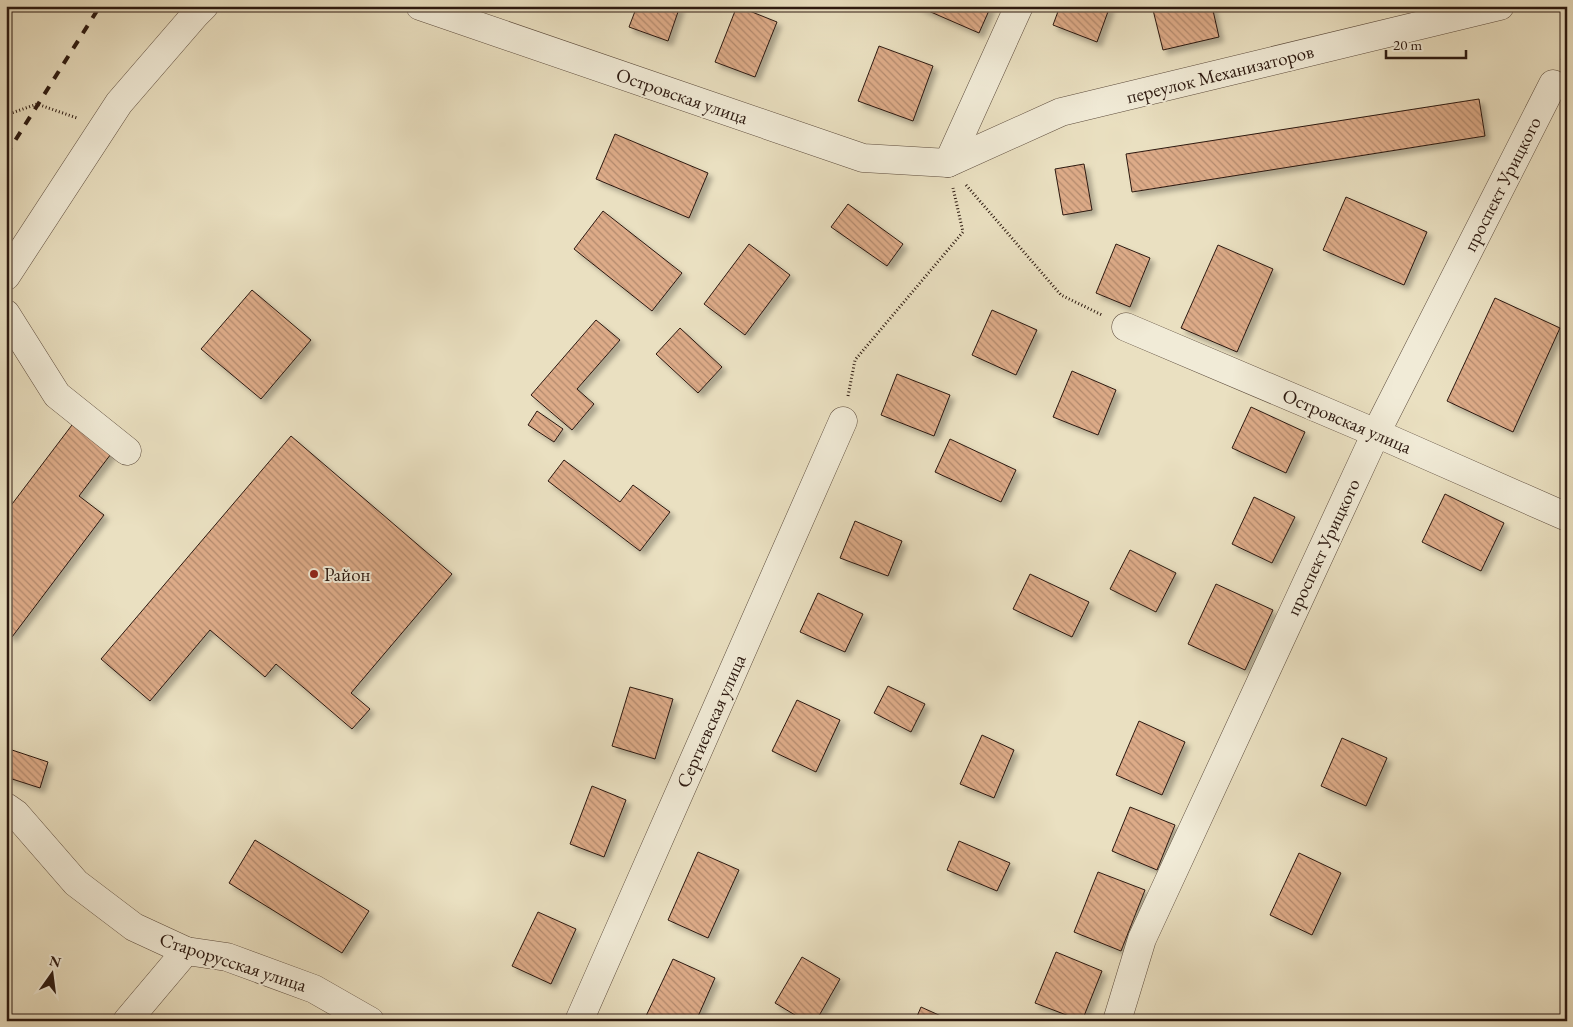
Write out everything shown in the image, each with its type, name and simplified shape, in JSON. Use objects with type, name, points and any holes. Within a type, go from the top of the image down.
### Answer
[{"type":"street","points":[[6,276],[119,104],[204,6]]},
{"type":"street","name":"Островская улица","points":[[420,6],[863,158],[948,163]]},
{"type":"street","points":[[948,163],[1019,6]]},
{"type":"street","name":"переулок Механизаторов","points":[[948,163],[1061,112],[1500,6]]},
{"type":"street","name":"проспект Урицкого","points":[[1118,1021],[1142,939],[1376,433],[1553,84]]},
{"type":"street","points":[[6,314],[57,395],[127,451]]},
{"type":"street","name":"Островская улица","points":[[1126,327],[1376,433],[1567,517]]},
{"type":"street","name":"Сергиевская улица","points":[[579,1021],[843,422]]},
{"type":"street","name":"Старорусская улица","points":[[11,810],[76,883],[134,927],[186,951],[228,956],[314,989],[370,1021]]},
{"type":"street","points":[[127,1021],[186,951]]},
{"type":"path","points":[[6,115],[37,104],[104,127]]},
{"type":"path","points":[[948,163],[1061,295],[1126,327]]},
{"type":"path","points":[[843,422],[855,360],[962,232],[948,163]]},
{"type":"building","points":[[637,6],[680,6],[668,41],[629,27]]},
{"type":"building","points":[[737,6],[777,22],[755,77],[715,62]]},
{"type":"building","points":[[917,6],[991,6],[979,33]]},
{"type":"building","points":[[1060,6],[1110,6],[1097,42],[1053,25]]},
{"type":"building","points":[[1152,6],[1212,6],[1219,37],[1163,50]]},
{"type":"building","points":[[879,46],[933,66],[913,121],[858,101]]},
{"type":"building","points":[[1479,99],[1485,136],[1132,192],[1126,154]]},
{"type":"building","points":[[615,134],[708,173],[689,218],[596,179]]},
{"type":"building","points":[[1084,164],[1092,210],[1063,215],[1055,169]]},
{"type":"building","points":[[1346,197],[1427,232],[1404,285],[1323,250]]},
{"type":"building","points":[[848,204],[903,244],[887,266],[831,227]]},
{"type":"building","points":[[603,211],[682,273],[652,311],[574,249]]},
{"type":"building","points":[[749,244],[790,275],[745,335],[704,304]]},
{"type":"building","points":[[1116,244],[1150,258],[1130,307],[1096,293]]},
{"type":"building","points":[[1218,245],[1273,269],[1237,352],[1181,328]]},
{"type":"building","points":[[252,290],[311,340],[261,399],[201,349]]},
{"type":"building","points":[[1495,298],[1560,328],[1513,432],[1447,401]]},
{"type":"building","points":[[992,310],[1037,330],[1016,375],[972,355]]},
{"type":"building","points":[[596,320],[620,340],[577,389],[594,404],[572,430],[531,395]]},
{"type":"building","points":[[680,328],[722,367],[698,393],[656,354]]},
{"type":"building","points":[[1072,371],[1116,390],[1098,435],[1053,417]]},
{"type":"building","points":[[897,374],[950,395],[934,436],[881,415]]},
{"type":"building","points":[[1251,407],[1305,432],[1286,473],[1232,448]]},
{"type":"building","points":[[537,411],[563,429],[554,442],[528,425]]},
{"type":"building","points":[[75,421],[114,450],[79,496],[104,515],[12,637],[6,633],[6,512]]},
{"type":"building","points":[[291,436],[452,574],[351,693],[370,709],[352,729],[276,664],[265,677],[210,630],[150,701],[101,659]]},
{"type":"building","points":[[950,439],[1016,470],[1001,502],[935,472]]},
{"type":"building","points":[[564,460],[620,502],[633,485],[670,512],[640,551],[548,481]]},
{"type":"building","points":[[1445,494],[1504,523],[1481,571],[1422,542]]},
{"type":"building","points":[[1254,497],[1295,517],[1272,563],[1232,544]]},
{"type":"building","points":[[855,521],[902,541],[888,576],[840,558]]},
{"type":"building","points":[[1130,550],[1176,573],[1156,612],[1110,589]]},
{"type":"building","points":[[1030,574],[1089,602],[1072,637],[1013,609]]},
{"type":"building","points":[[1216,584],[1273,610],[1245,670],[1188,644]]},
{"type":"building","points":[[818,593],[863,614],[845,652],[800,632]]},
{"type":"building","points":[[888,686],[925,704],[911,732],[874,713]]},
{"type":"building","points":[[630,687],[673,699],[655,759],[612,746]]},
{"type":"building","points":[[797,700],[840,720],[816,772],[772,751]]},
{"type":"building","points":[[1139,721],[1185,742],[1162,795],[1116,775]]},
{"type":"building","points":[[982,735],[1014,750],[994,798],[960,784]]},
{"type":"building","points":[[1342,738],[1387,758],[1366,806],[1321,786]]},
{"type":"building","points":[[6,748],[48,762],[40,788],[6,777]]},
{"type":"building","points":[[592,786],[626,800],[604,857],[570,844]]},
{"type":"building","points":[[1130,807],[1175,825],[1157,870],[1112,851]]},
{"type":"building","points":[[255,840],[369,911],[342,953],[229,883]]},
{"type":"building","points":[[959,841],[1010,863],[997,891],[947,870]]},
{"type":"building","points":[[698,852],[739,870],[708,938],[668,920]]},
{"type":"building","points":[[1299,853],[1341,873],[1312,935],[1270,915]]},
{"type":"building","points":[[1098,872],[1145,890],[1121,951],[1074,932]]},
{"type":"building","points":[[538,912],[576,929],[551,984],[512,966]]},
{"type":"building","points":[[1056,952],[1102,971],[1082,1021],[1035,1003]]},
{"type":"building","points":[[802,957],[840,979],[816,1021],[805,1021],[775,1003]]},
{"type":"building","points":[[673,959],[715,978],[696,1021],[656,1021],[646,1016]]},
{"type":"building","points":[[921,1007],[952,1021],[915,1021]]},
{"type":"railway","points":[[6,155],[100,6]]},
{"type":"place","name":"Район","points":[[314,574]]}]
